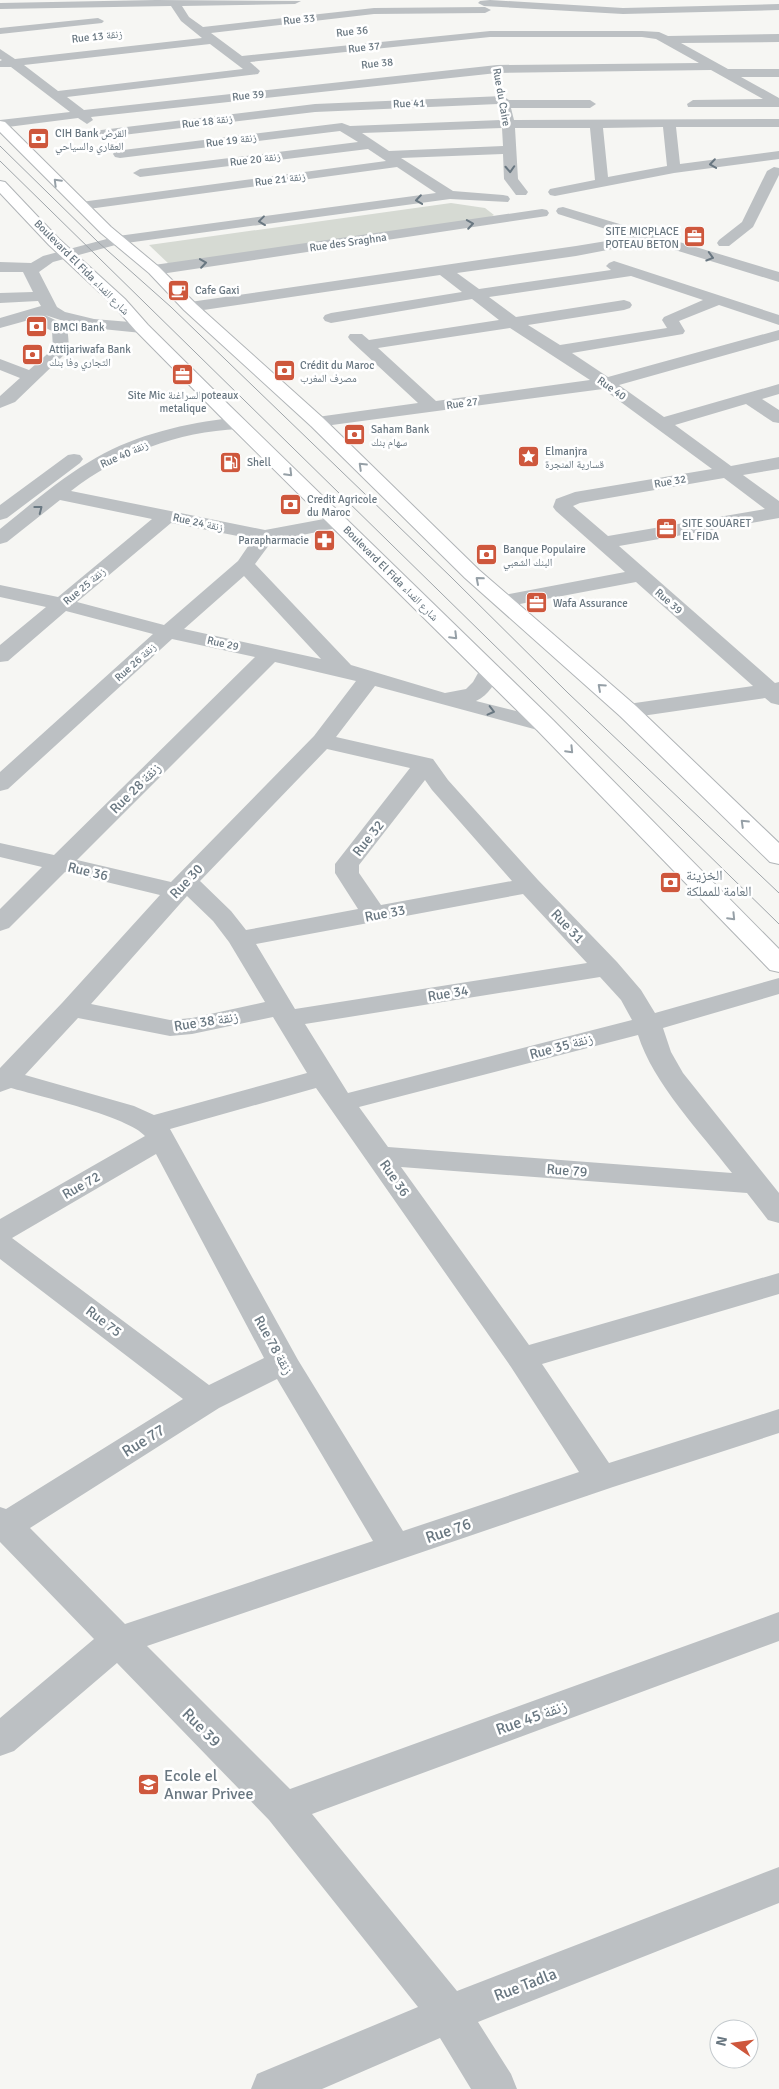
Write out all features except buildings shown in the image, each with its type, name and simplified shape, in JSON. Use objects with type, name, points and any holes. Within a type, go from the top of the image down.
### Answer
[{"type":"main road","points":[[0,124],[81,206],[154,270],[190,307],[317,422],[472,574],[628,711],[779,857]]},
{"type":"main road","name":"Boulevard El Fida شارع الفداء","points":[[0,184],[50,239],[119,302],[142,328],[545,725],[779,964]]},
{"type":"street","points":[[152,16],[178,5],[197,0]]},
{"type":"street","points":[[0,31],[83,13],[111,2],[178,5],[295,1],[295,20]]},
{"type":"street","points":[[0,6],[50,3],[106,20]]},
{"type":"street","points":[[178,5],[197,28],[236,58],[450,196]]},
{"type":"street","points":[[561,17],[622,6],[779,7]]},
{"type":"street","points":[[622,6],[628,30]]},
{"type":"street","points":[[429,23],[485,7],[561,17],[628,30],[663,34],[779,38]]},
{"type":"street","name":"Rue 33","points":[[197,28],[398,10],[485,7]]},
{"type":"street","name":"Rue du Caire","points":[[485,7],[508,124],[511,179],[521,192]]},
{"type":"street","points":[[0,17],[83,13]]},
{"type":"street","name":"Rue 37","points":[[215,58],[236,58],[490,34],[561,17]]},
{"type":"street","points":[[174,28],[197,28]]},
{"type":"street","points":[[663,34],[693,54],[713,62],[723,79],[749,88],[779,104]]},
{"type":"street","points":[[6,63],[215,42],[236,43]]},
{"type":"street","points":[[3,49],[6,63],[32,78],[80,113],[98,134],[163,194]]},
{"type":"street","points":[[659,52],[693,54]]},
{"type":"street","name":"Rue 39","points":[[0,124],[80,113],[407,78],[495,60],[713,62]]},
{"type":"street","points":[[55,95],[262,73]]},
{"type":"street","points":[[723,79],[779,73]]},
{"type":"street","points":[[32,78],[52,76]]},
{"type":"street","points":[[407,78],[407,103]]},
{"type":"street","points":[[749,88],[779,90]]},
{"type":"street","name":"Rue 41","points":[[315,108],[407,103],[504,102],[598,104]]},
{"type":"street","points":[[684,104],[779,104]]},
{"type":"street","name":"Rue 18 زنقة","points":[[98,134],[315,108]]},
{"type":"street","points":[[669,122],[674,169]]},
{"type":"street","name":"Rue 19 زنقة","points":[[120,154],[344,128],[669,122],[732,127],[779,123]]},
{"type":"street","points":[[596,123],[602,182]]},
{"type":"street","name":"Rue 20 زنقة","points":[[140,173],[369,145]]},
{"type":"street","points":[[384,155],[509,150]]},
{"type":"street","points":[[142,328],[74,320],[47,302],[31,272],[48,259],[118,240],[450,196],[503,199],[521,192],[544,191],[602,182],[743,155],[779,155]]},
{"type":"street","name":"Rue 21 زنقة","points":[[81,206],[398,163]]},
{"type":"street","points":[[756,174],[777,171]]},
{"type":"street","points":[[724,243],[748,224],[777,171]]},
{"type":"street","points":[[544,191],[571,197],[574,205],[648,238],[779,277]]},
{"type":"street","points":[[503,199],[502,202],[505,206],[511,209],[542,213],[574,205],[686,233]]},
{"type":"street","name":"Rue des Sraghna","points":[[154,270],[542,213]]},
{"type":"street","points":[[190,307],[576,251],[648,238]]},
{"type":"street","points":[[705,238],[742,249]]},
{"type":"street","points":[[576,251],[630,272],[779,320]]},
{"type":"street","points":[[0,267],[34,268]]},
{"type":"street","name":"Rue 40","points":[[443,270],[514,323],[606,383],[779,511]]},
{"type":"street","points":[[332,318],[477,294],[630,272]]},
{"type":"street","points":[[301,291],[366,345],[433,407]]},
{"type":"street","points":[[0,298],[47,302]]},
{"type":"street","points":[[556,351],[673,332],[677,330],[670,320],[718,300]]},
{"type":"street","points":[[0,323],[30,314],[47,302]]},
{"type":"street","points":[[366,345],[624,305]]},
{"type":"street","points":[[0,403],[9,398],[61,350],[62,339],[60,329],[30,314]]},
{"type":"street","name":"Rue 27","points":[[317,422],[606,383],[779,335]]},
{"type":"street","points":[[0,364],[32,377]]},
{"type":"street","points":[[661,423],[779,388]]},
{"type":"street","points":[[746,397],[779,418]]},
{"type":"street","name":"Rue 40 زنقة","points":[[0,538],[89,470],[112,457],[141,445],[232,417]]},
{"type":"street","name":"Rue 40 زنقة","points":[[0,514],[30,490],[78,457],[104,444],[140,432],[232,417]]},
{"type":"street","name":"Rue 32","points":[[563,503],[575,498],[779,463]]},
{"type":"street","name":"Rue 24 زنقة","points":[[57,494],[265,536],[340,522]]},
{"type":"street","name":"Rue 39","points":[[563,503],[563,507],[567,511],[640,576],[776,692]]},
{"type":"street","points":[[603,543],[779,511]]},
{"type":"street","name":"Rue 25 زنقة","points":[[0,656],[168,516]]},
{"type":"street","name":"Rue 26 زنقة","points":[[0,784],[168,632],[245,566],[265,536]]},
{"type":"street","points":[[245,566],[343,670]]},
{"type":"street","points":[[504,602],[640,576]]},
{"type":"street","name":"Rue 29","points":[[0,591],[62,604],[168,632],[343,670],[545,725]]},
{"type":"street","name":"Rue 28 زنقة","points":[[0,923],[271,653]]},
{"type":"street","name":"Rue 29","points":[[444,699],[464,698],[476,693],[483,688],[490,671]]},
{"type":"street","name":"Rue 30","points":[[3,1081],[72,1009],[181,886],[322,741],[370,677]]},
{"type":"street","points":[[628,711],[776,692]]},
{"type":"street","points":[[322,741],[425,764]]},
{"type":"street","name":"Rue 32","points":[[375,914],[347,873],[347,864],[425,764]]},
{"type":"street","name":"Rue 31","points":[[425,764],[440,785],[529,885],[632,996],[648,1024],[658,1052],[671,1076],[779,1213]]},
{"type":"street","name":"Rue 36","points":[[0,850],[59,864],[181,886],[222,916],[240,939],[323,1077],[522,1359],[601,1478]]},
{"type":"street","name":"Rue 33","points":[[240,939],[529,885]]},
{"type":"street","name":"Rue 34","points":[[285,1012],[608,968]]},
{"type":"street","name":"Rue 35 زنقة","points":[[342,1103],[648,1024],[779,986]]},
{"type":"street","name":"Rue 38 زنقة","points":[[72,1009],[170,1028],[285,1012]]},
{"type":"street","name":"Rue 72","points":[[0,1232],[156,1131],[323,1077]]},
{"type":"street","points":[[3,1081],[124,1112],[156,1131]]},
{"type":"street","name":"Rue 78 زنقة","points":[[156,1131],[283,1362],[395,1547]]},
{"type":"street","name":"Rue 79","points":[[380,1156],[755,1184]]},
{"type":"street","name":"Rue 75","points":[[0,1244],[206,1400]]},
{"type":"street","points":[[522,1359],[779,1283]]},
{"type":"street","name":"Rue 77","points":[[3,1523],[206,1400],[283,1362]]},
{"type":"street","name":"Rue 76","points":[[118,1641],[601,1478],[779,1422]]},
{"type":"street","name":"Rue 39","points":[[3,1523],[283,1808],[449,2014],[495,2089]]},
{"type":"street","name":"Rue 45 زنقة","points":[[283,1808],[779,1626]]},
{"type":"street","points":[[0,1740],[118,1641]]},
{"type":"street","name":"Rue Tadla","points":[[273,2089],[449,2014],[779,1885]]},
{"type":"shaded area","points":[[451,203],[485,208],[494,215],[485,220],[170,265],[149,245]]},
{"type":"tram line","points":[[0,146],[99,243],[171,307],[451,577],[568,693],[779,893]]},
{"type":"tram line","points":[[0,161],[779,924]]},
{"type":"place","name":"CIH Bank القرض العقاري والسياحي","points":[[39,139]]},
{"type":"place","name":"SITE MICPLACE POTEAU BETON","points":[[695,237]]},
{"type":"place","name":"Cafe Gaxi","points":[[179,290]]},
{"type":"place","name":"BMCI Bank","points":[[37,327]]},
{"type":"place","name":"Attijariwafa Bank التجاري وفا بنك","points":[[33,355]]},
{"type":"place","name":"Crédit du Maroc مصرف المغرب","points":[[284,371]]},
{"type":"place","name":"Site Mic السراغنةpoteaux metalique","points":[[183,374]]},
{"type":"place","name":"Saham Bank سهام بنك","points":[[355,435]]},
{"type":"place","name":"Elmanjra قسارية المنجرة","points":[[529,457]]},
{"type":"place","name":"Shell","points":[[231,462]]},
{"type":"place","name":"Credit Agricole du Maroc","points":[[291,505]]},
{"type":"place","name":"SITE SOUARET EL FIDA","points":[[666,529]]},
{"type":"place","name":"Parapharmacie","points":[[325,540]]},
{"type":"place","name":"Banque Populaire البنك الشعبي","points":[[487,555]]},
{"type":"place","name":"Wafa Assurance","points":[[537,603]]},
{"type":"place","name":"الخزينة العامة للمملكة","points":[[670,883]]},
{"type":"place","name":"Ecole el Anwar Privee","points":[[148,1784]]}]
